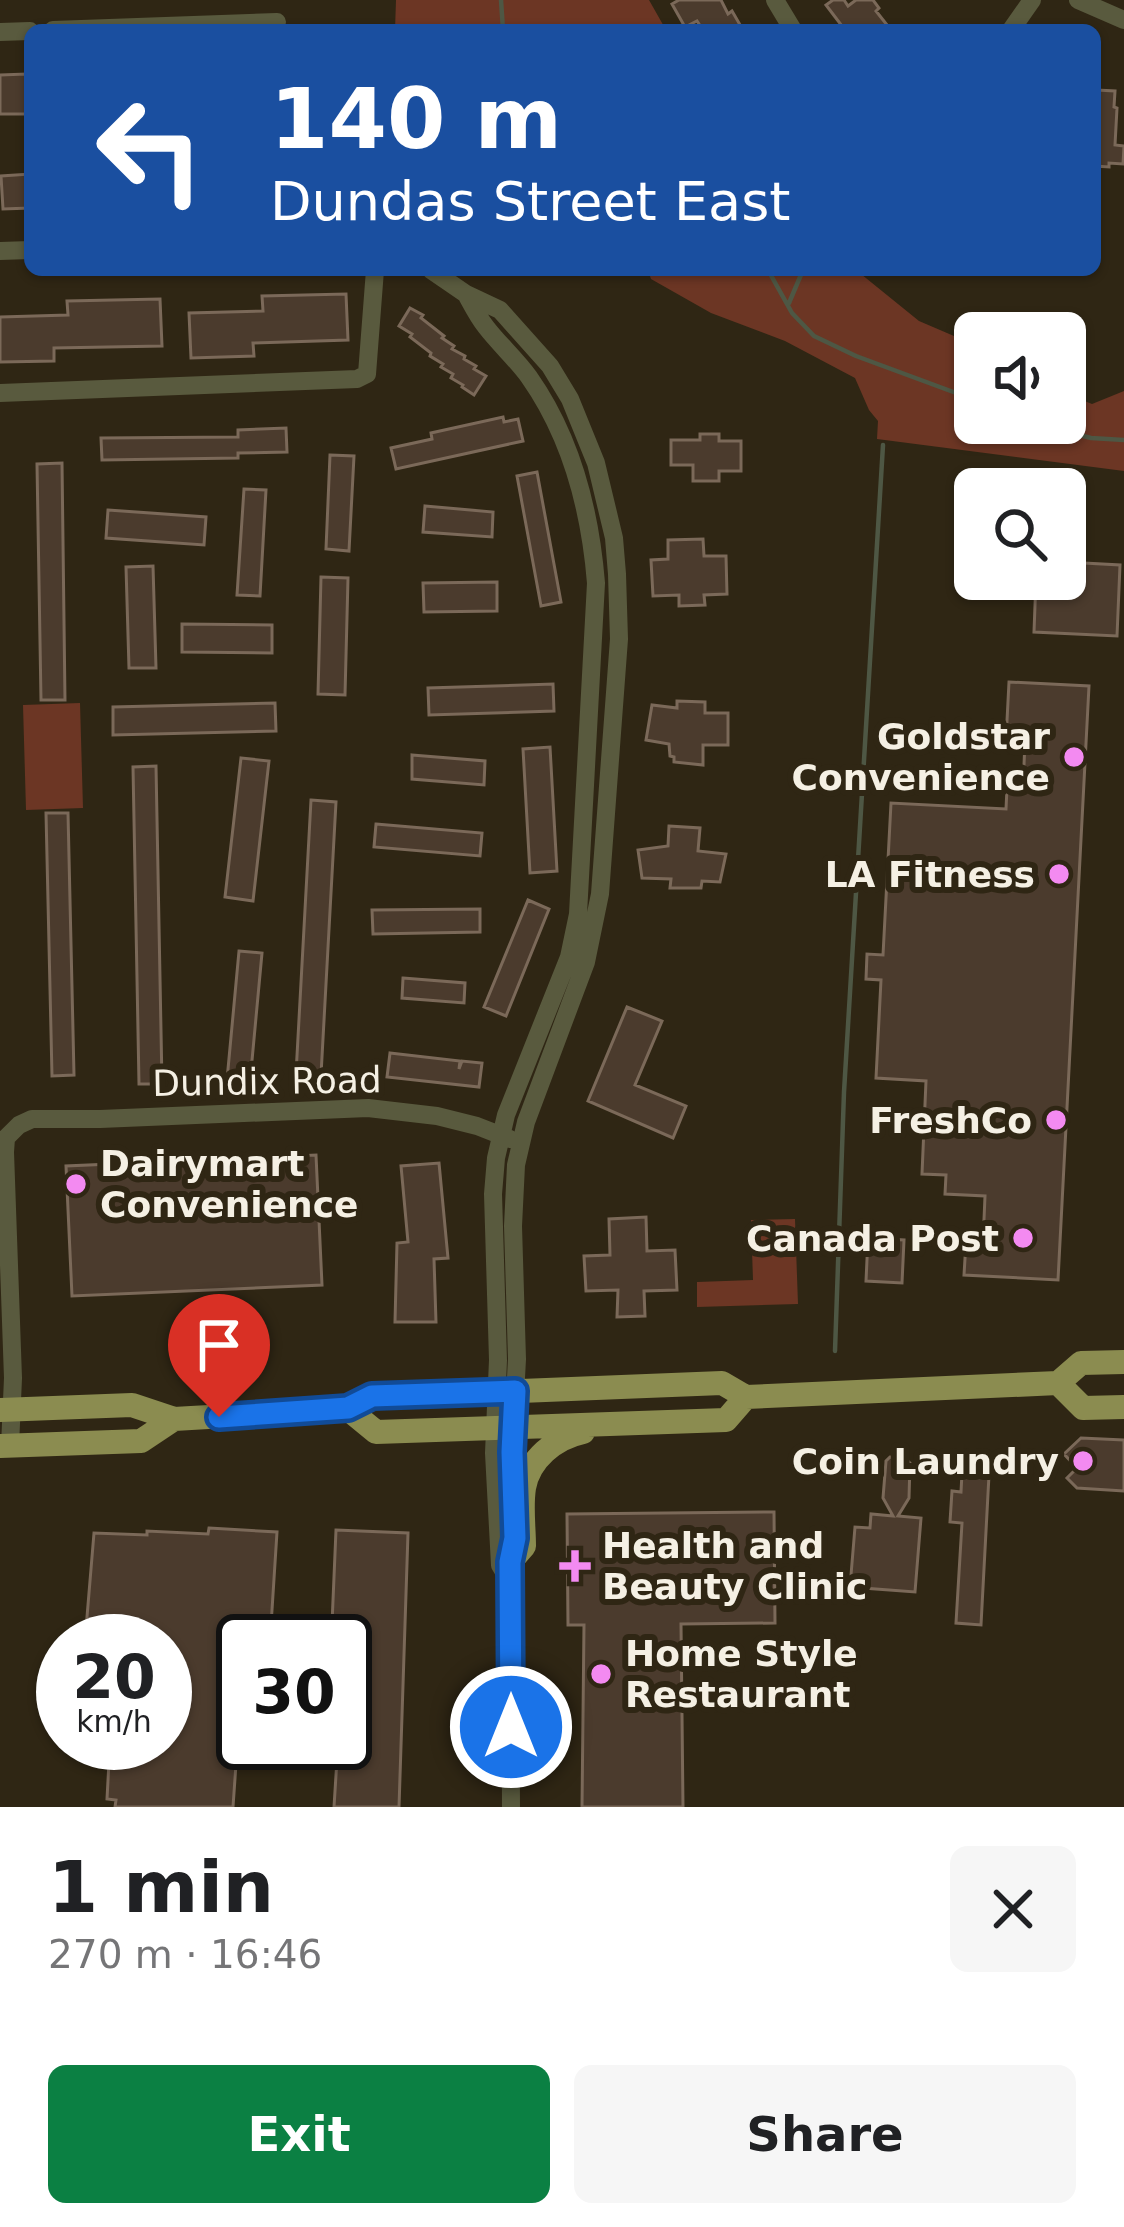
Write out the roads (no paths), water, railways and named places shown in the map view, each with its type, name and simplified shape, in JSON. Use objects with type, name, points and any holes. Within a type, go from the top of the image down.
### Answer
[{"type":"main road","points":[[6,1410],[132,1405],[174,1419],[348,1408],[372,1396],[722,1384],[746,1396],[1058,1383],[1081,1363],[1124,1362]]},
{"type":"main road","points":[[1058,1383],[1083,1408],[1124,1407]]},
{"type":"main road","points":[[348,1408],[376,1432],[725,1420],[746,1396]]},
{"type":"main road","points":[[5,1446],[141,1441],[174,1419]]},
{"type":"main road","points":[[511,1572],[524,1546],[524,1488],[536,1461],[565,1437],[621,1424]]},
{"type":"street","points":[[1078,0],[1124,20]]},
{"type":"street","points":[[165,24],[277,18]]},
{"type":"street","points":[[0,393],[357,379],[367,374],[376,276]]},
{"type":"street","points":[[440,276],[500,310],[550,366],[570,399],[603,489],[617,574],[619,639],[600,894],[586,962],[521,1142],[514,1194],[518,1358],[506,1391]]},
{"type":"street","points":[[466,294],[484,325],[529,377],[558,427],[583,495],[596,583],[578,914],[569,957],[500,1136],[494,1194],[506,1391],[500,1565],[511,1572],[512,1807]]},
{"type":"street","name":"Dundix Road","points":[[6,1410],[13,1364],[4,1151],[6,1138],[32,1119],[368,1108],[437,1116],[521,1142]]},
{"type":"street","points":[[5,1446],[6,1410]]},
{"type":"waterway","points":[[501,0],[503,24]]},
{"type":"waterway","points":[[771,276],[792,313],[814,336],[954,392]]},
{"type":"waterway","points":[[789,303],[800,276]]},
{"type":"waterway","points":[[1086,437],[1124,440]]},
{"type":"waterway","points":[[835,1351],[844,1092],[883,445]]},
{"type":"place","name":"Goldstar Convenience","points":[[1074,757]]},
{"type":"place","name":"LA Fitness","points":[[1059,874]]},
{"type":"place","name":"FreshCo","points":[[1056,1120]]},
{"type":"place","name":"Dairymart Convenience","points":[[76,1184]]},
{"type":"place","name":"Canada Post","points":[[1023,1238]]},
{"type":"place","name":"Coin Laundry","points":[[1083,1461]]},
{"type":"place","name":"Health and Beauty Clinic","points":[[575,1566]]},
{"type":"place","name":"Home Style Restaurant","points":[[601,1674]]}]
